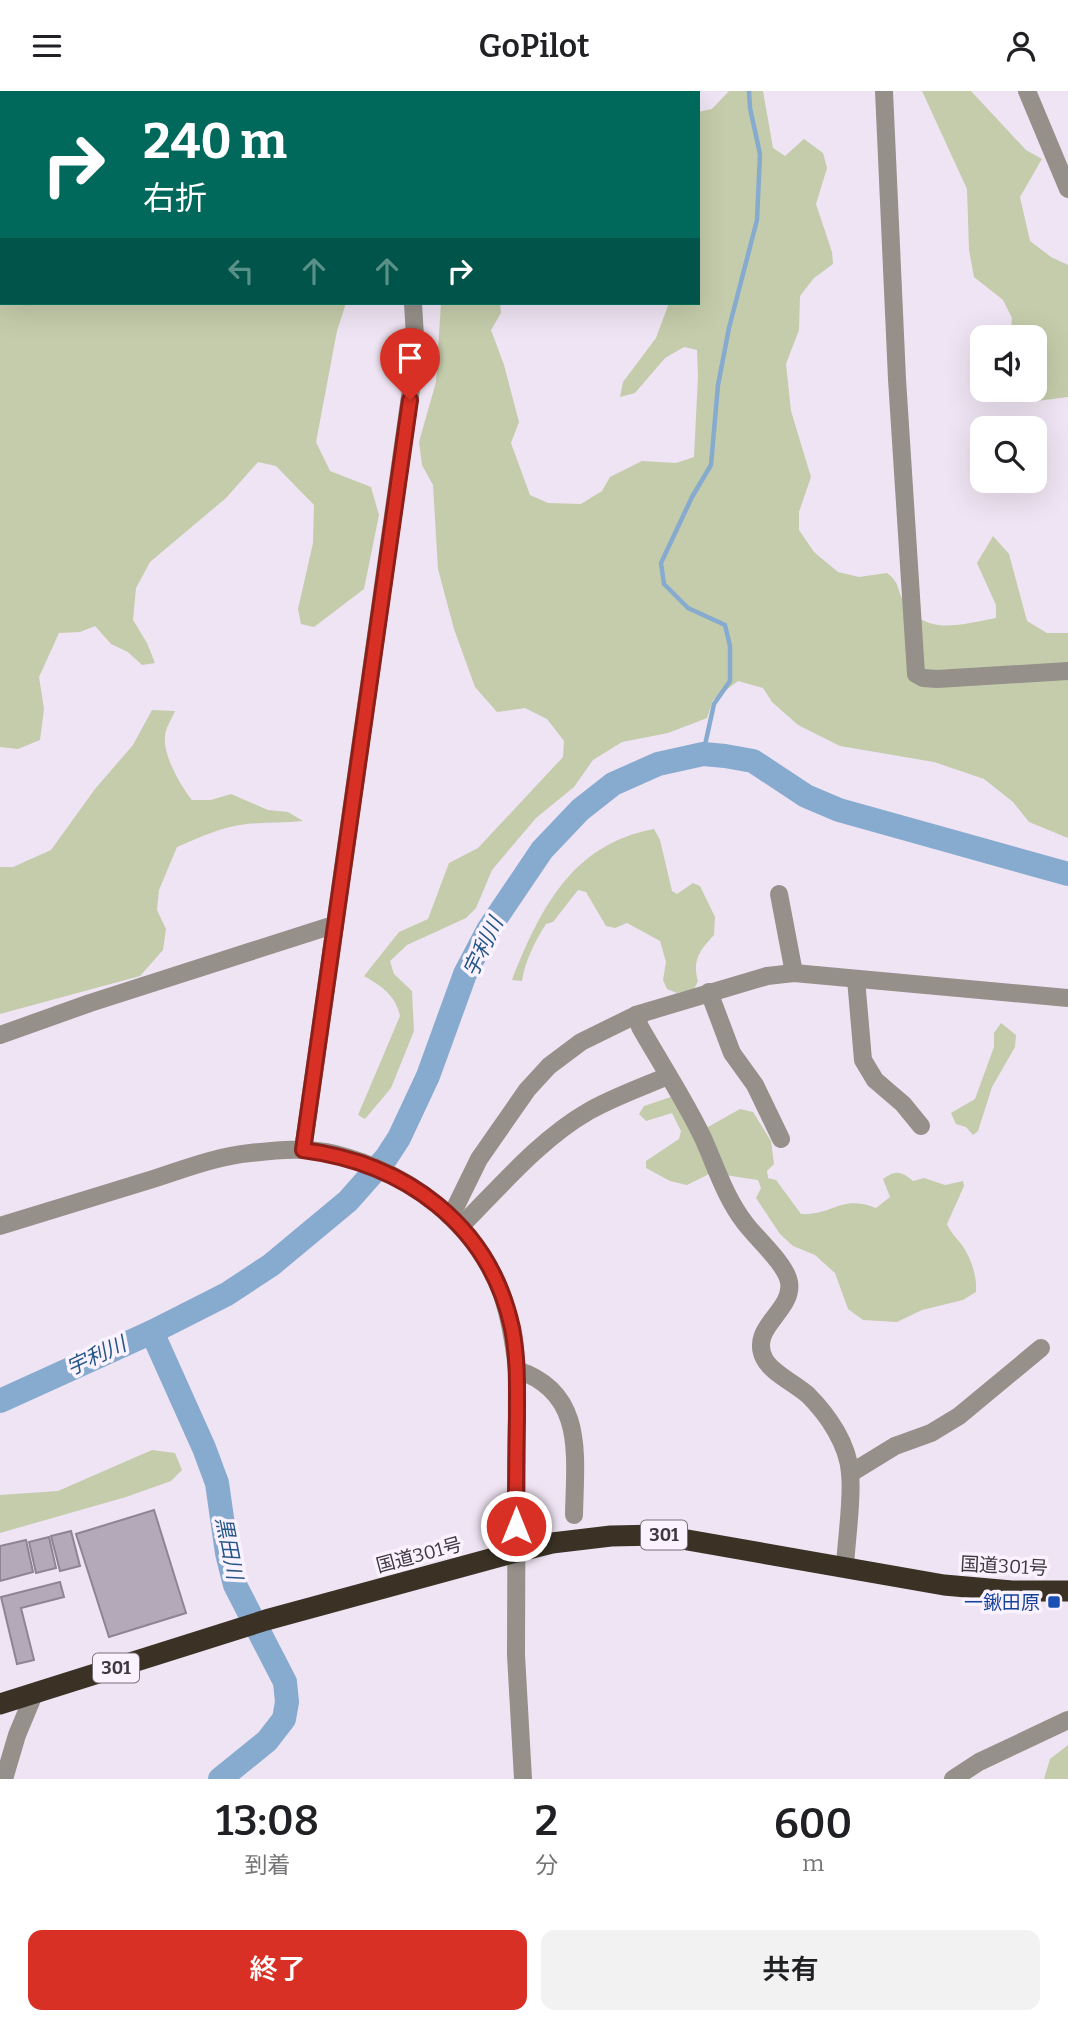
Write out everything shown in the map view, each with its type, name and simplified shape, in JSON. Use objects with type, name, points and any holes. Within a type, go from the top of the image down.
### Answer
[{"type":"highway","name":"国道301号","points":[[0,1704],[267,1620],[552,1543],[611,1536],[659,1535],[944,1585],[1013,1591],[1068,1591]]},
{"type":"street","points":[[884,91],[897,379],[916,674],[923,678],[937,679],[1068,671]]},
{"type":"street","points":[[1027,91],[1068,189]]},
{"type":"street","points":[[303,1150],[416,354],[413,305]]},
{"type":"street","points":[[779,894],[793,973]]},
{"type":"street","points":[[0,1035],[90,1003],[335,926]]},
{"type":"street","points":[[455,1222],[456,1206],[492,1138],[527,1090],[548,1066],[581,1042],[636,1015],[709,992],[793,973],[1068,997]]},
{"type":"street","points":[[856,979],[863,1060],[875,1080],[902,1104],[920,1126]]},
{"type":"street","points":[[709,992],[732,1053],[755,1085],[781,1139]]},
{"type":"street","points":[[636,1015],[640,1027],[702,1136],[731,1202],[784,1270],[789,1283],[787,1296],[762,1334],[760,1348],[765,1361],[807,1395],[832,1424],[847,1456],[850,1473],[845,1568]]},
{"type":"street","points":[[455,1222],[559,1132],[589,1112],[668,1076]]},
{"type":"street","points":[[0,1226],[247,1153],[303,1150],[334,1154],[378,1168],[408,1183],[455,1222],[484,1260],[500,1291],[512,1329],[517,1370],[516,1655],[523,1779]]},
{"type":"street","points":[[850,1473],[895,1445],[931,1433],[959,1416],[1041,1348]]},
{"type":"street","points":[[517,1370],[540,1380],[560,1399],[570,1416],[575,1455],[574,1515]]},
{"type":"street","points":[[4,1779],[32,1694]]},
{"type":"street","points":[[953,1779],[979,1762],[1068,1720]]},
{"type":"green space","points":[[729,91],[763,91],[773,148],[785,156],[804,139],[823,153],[827,168],[816,204],[832,252],[833,264],[814,278],[800,296],[799,330],[786,364],[791,411],[811,477],[799,512],[799,530],[814,552],[838,572],[859,577],[887,573],[896,583],[912,612],[933,624],[957,625],[996,618],[996,605],[977,563],[993,536],[1009,554],[1027,621],[1047,633],[1068,633],[1068,838],[1029,822],[1013,802],[984,779],[934,762],[840,746],[798,725],[772,702],[763,688],[738,681],[713,700],[707,718],[668,733],[622,742],[593,760],[574,787],[536,818],[492,870],[476,908],[466,918],[407,945],[390,961],[394,974],[412,991],[414,1031],[391,1088],[365,1119],[358,1115],[400,1016],[387,992],[364,976],[399,932],[428,919],[449,863],[478,848],[563,757],[564,741],[547,719],[525,708],[497,712],[475,687],[454,629],[438,569],[433,485],[422,465],[419,442],[436,382],[441,305],[500,305],[501,313],[491,330],[504,365],[519,422],[511,443],[530,495],[548,503],[581,504],[602,491],[610,477],[642,461],[676,463],[694,457],[697,350],[684,347],[665,358],[635,393],[620,397],[623,382],[656,338],[668,305],[700,305],[700,112],[712,109]]},
{"type":"green space","points":[[922,91],[971,91],[1026,150],[1042,159],[1020,197],[1030,241],[1051,257],[1068,265],[1068,397],[1047,400],[1047,325],[1011,325],[1012,318],[1003,300],[974,277],[969,250],[967,189]]},
{"type":"green space","points":[[0,305],[345,305],[337,331],[316,442],[330,471],[371,487],[379,515],[364,589],[314,627],[301,624],[298,609],[313,543],[314,505],[276,466],[258,462],[226,498],[150,562],[136,588],[133,620],[155,663],[142,665],[128,652],[111,644],[95,626],[80,632],[59,633],[39,677],[44,709],[40,740],[18,749],[0,747]]},
{"type":"green space","points":[[152,710],[175,711],[166,731],[165,744],[174,770],[192,800],[211,800],[231,794],[268,810],[288,812],[303,821],[238,825],[177,847],[159,890],[157,910],[166,929],[163,950],[140,976],[0,1014],[0,867],[13,867],[51,850],[95,789],[133,745]]},
{"type":"green space","points":[[654,829],[660,840],[672,891],[677,894],[693,883],[700,886],[715,917],[714,935],[701,951],[697,961],[698,981],[694,989],[677,993],[667,989],[663,980],[666,962],[660,941],[627,923],[615,928],[606,926],[586,892],[578,890],[553,922],[546,924],[534,944],[522,981],[512,980],[534,929],[563,883],[601,849],[626,837]]},
{"type":"green space","points":[[1001,1023],[1016,1035],[1015,1047],[992,1087],[978,1131],[973,1135],[966,1127],[956,1124],[951,1113],[975,1099],[994,1047],[994,1033]]},
{"type":"green space","points":[[671,1097],[695,1130],[708,1127],[740,1109],[753,1112],[771,1141],[774,1164],[767,1171],[768,1178],[776,1180],[801,1214],[812,1214],[854,1203],[876,1208],[890,1197],[883,1179],[895,1173],[913,1181],[924,1178],[945,1185],[963,1181],[964,1186],[947,1224],[969,1258],[975,1275],[976,1292],[963,1300],[922,1310],[897,1322],[863,1320],[848,1309],[835,1273],[815,1255],[793,1246],[780,1234],[756,1198],[761,1188],[758,1180],[711,1173],[687,1185],[670,1181],[646,1168],[646,1161],[679,1139],[681,1131],[672,1113],[646,1121],[639,1114],[644,1106]]},
{"type":"green space","points":[[152,1450],[175,1453],[182,1470],[171,1481],[126,1497],[0,1533],[0,1495],[58,1491]]},
{"type":"green space","points":[[1068,1745],[1068,1779],[1044,1779],[1050,1759]]},
{"type":"building","points":[[154,1510],[186,1613],[109,1637],[76,1534]]},
{"type":"building","points":[[71,1531],[80,1566],[60,1571],[51,1536]]},
{"type":"building","points":[[49,1537],[56,1568],[36,1573],[29,1542]]},
{"type":"building","points":[[26,1540],[33,1572],[0,1581],[0,1546]]},
{"type":"building","points":[[60,1582],[64,1597],[21,1608],[34,1660],[17,1664],[1,1597]]},
{"type":"waterway","points":[[703,754],[714,704],[730,681],[730,646],[725,625],[688,608],[664,584],[661,563],[692,497],[711,465],[718,385],[729,328],[757,220],[760,154],[749,91]]},
{"type":"waterway","name":"宇利川","points":[[0,1401],[152,1332],[227,1294],[271,1265],[348,1201],[386,1158],[399,1138],[428,1076],[465,974],[488,930],[542,850],[580,810],[613,784],[658,764],[703,754],[753,761],[806,796],[839,810],[1068,874]]},
{"type":"waterway","name":"黒田川","points":[[152,1332],[217,1483],[227,1553],[235,1585],[285,1682],[287,1702],[284,1719],[267,1741],[220,1779]]},
{"type":"place","name":"一鍬田原","points":[[1054,1602]]},
{"type":"route","points":[[410,400],[303,1150],[334,1154],[378,1168],[408,1183],[460,1227],[484,1260],[500,1291],[512,1329],[517,1370],[516,1526]]}]
